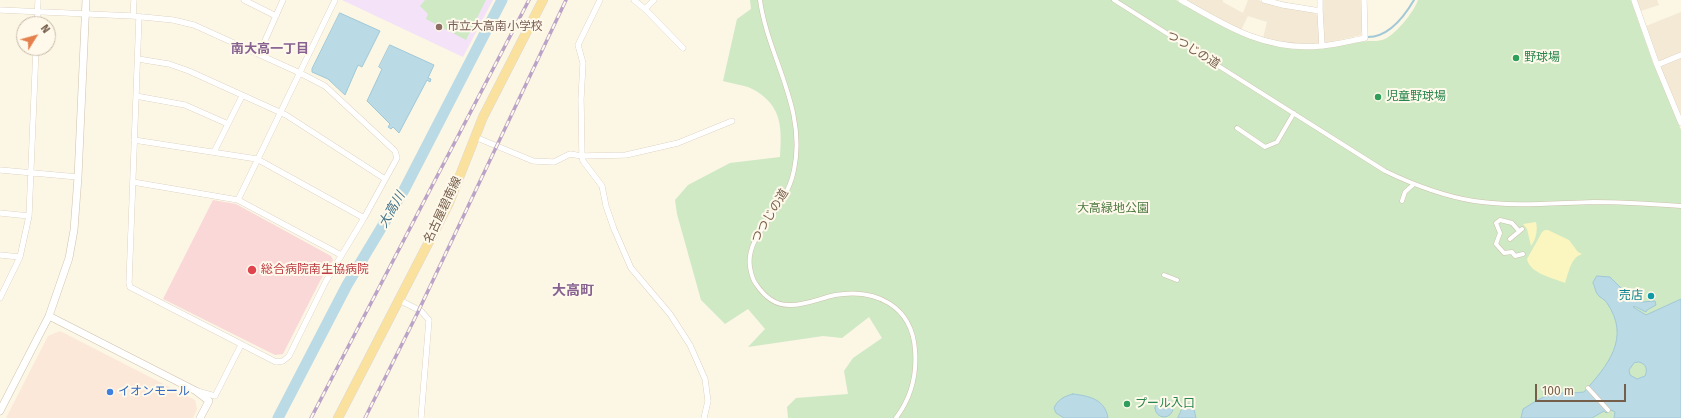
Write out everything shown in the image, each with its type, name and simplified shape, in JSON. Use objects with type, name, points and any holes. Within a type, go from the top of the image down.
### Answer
[{"type":"main road","name":"名古屋碧南線","points":[[338,418],[449,203],[475,137],[503,76],[543,0]]},
{"type":"street","points":[[38,0],[38,16]]},
{"type":"street","points":[[0,410],[49,316],[69,258],[74,230],[78,177],[86,0]]},
{"type":"street","points":[[0,10],[136,16],[173,20],[194,25],[300,73],[325,86],[395,151],[397,158],[364,218],[326,281],[289,356],[283,361],[276,362],[130,287],[138,59],[136,16],[134,0]]},
{"type":"street","points":[[244,0],[276,16]]},
{"type":"street","points":[[259,54],[283,0]]},
{"type":"street","points":[[238,200],[335,0]]},
{"type":"street","points":[[600,0],[578,45],[583,63],[581,99],[583,161],[602,186],[606,206],[614,229],[631,268],[670,314],[690,345],[705,379],[708,401],[704,418]]},
{"type":"street","points":[[634,0],[645,9],[683,48]]},
{"type":"street","points":[[645,9],[654,0]]},
{"type":"street","name":"つつじの道","points":[[760,0],[764,25],[793,108],[796,152],[794,171],[783,199],[752,245],[750,264],[754,283],[762,293],[771,300],[782,304],[791,305],[835,295],[854,294],[868,295],[882,299],[899,310],[909,325],[914,337],[916,366],[909,396],[896,418]]},
{"type":"street","name":"つつじの道","points":[[1114,0],[1385,171],[1427,190],[1461,199],[1496,203],[1527,204],[1611,202],[1681,206]]},
{"type":"street","points":[[1181,0],[1224,25],[1251,37],[1272,44],[1292,46],[1322,46],[1365,38],[1364,0]]},
{"type":"street","points":[[1264,0],[1283,5],[1320,11]]},
{"type":"street","points":[[1320,0],[1322,46]]},
{"type":"street","points":[[1634,0],[1657,65],[1681,123]]},
{"type":"street","points":[[1657,65],[1681,55]]},
{"type":"street","points":[[0,298],[20,257],[29,216],[36,56]]},
{"type":"street","points":[[138,59],[169,64],[189,71],[280,112],[385,179]]},
{"type":"street","points":[[136,96],[184,105],[228,124]]},
{"type":"street","points":[[214,152],[242,96]]},
{"type":"street","points":[[1237,128],[1265,147],[1277,142],[1294,113]]},
{"type":"street","points":[[475,137],[533,161],[554,162],[570,154],[582,156],[626,155],[678,143],[732,121]]},
{"type":"street","points":[[134,140],[257,159],[364,218]]},
{"type":"street","points":[[0,170],[78,177]]},
{"type":"street","points":[[133,182],[238,200],[341,255]]},
{"type":"street","points":[[1402,201],[1405,192],[1414,184]]},
{"type":"street","points":[[0,213],[29,216]]},
{"type":"street","points":[[1510,239],[1521,230],[1512,223],[1500,220],[1496,223],[1500,233],[1496,244],[1504,253],[1512,252],[1515,256],[1523,254]]},
{"type":"street","points":[[0,254],[20,257]]},
{"type":"street","points":[[1164,275],[1177,280]]},
{"type":"street","points":[[399,300],[422,311],[429,320],[421,418]]},
{"type":"street","points":[[49,316],[196,391],[209,401],[200,418]]},
{"type":"street","points":[[196,391],[215,396],[242,345]]},
{"type":"street","points":[[1588,388],[1608,410]]},
{"type":"shaded area","name":"市立大高南小学校","points":[[342,0],[493,0],[463,57]]},
{"type":"shaded area","points":[[1185,0],[1223,0],[1223,2],[1243,13],[1248,0],[1258,0],[1278,7],[1313,12],[1318,16],[1320,42],[1317,45],[1296,45],[1263,38],[1267,22],[1248,16],[1241,30]]},
{"type":"shaded area","points":[[1322,0],[1362,0],[1361,35],[1326,43],[1324,41]]},
{"type":"shaded area","points":[[1637,0],[1657,0],[1659,5],[1641,11]]},
{"type":"shaded area","points":[[1681,12],[1681,52],[1660,61],[1646,26]]},
{"type":"shaded area","points":[[1681,58],[1681,117],[1661,68],[1662,66]]},
{"type":"shaded area","name":"総合病院南生協病院","points":[[213,200],[236,204],[331,256],[333,260],[320,281],[283,354],[275,355],[163,299]]},
{"type":"shaded area","points":[[60,331],[195,400],[197,409],[193,418],[6,418],[48,336]]},
{"type":"green space","points":[[425,0],[486,0],[466,40],[426,19],[428,14],[420,6]]},
{"type":"green space","name":"大高緑地公園","points":[[750,0],[1176,0],[1226,28],[1261,42],[1280,47],[1318,49],[1363,41],[1377,41],[1387,38],[1403,23],[1418,0],[1631,0],[1653,63],[1681,130],[1681,418],[788,418],[787,407],[796,398],[848,394],[844,371],[853,358],[882,338],[869,317],[842,338],[823,336],[748,347],[765,329],[748,309],[725,324],[701,300],[677,214],[675,200],[688,185],[730,163],[780,157],[780,128],[776,111],[771,104],[765,97],[752,89],[723,81],[737,19],[751,9]]},
{"type":"sand","points":[[1536,222],[1536,235],[1531,246],[1527,229],[1523,224]]},
{"type":"sand","points":[[1545,230],[1569,240],[1578,252],[1582,254],[1572,262],[1565,283],[1537,272],[1529,264],[1527,259],[1542,232]]},
{"type":"water","points":[[340,13],[380,31],[362,67],[358,65],[345,95],[328,79],[312,72],[312,69]]},
{"type":"water","points":[[390,45],[434,65],[428,78],[431,79],[430,82],[427,80],[399,133],[393,127],[391,129],[388,127],[390,124],[367,101],[382,69],[379,67]]},
{"type":"water","points":[[1597,276],[1610,277],[1632,299],[1642,302],[1655,301],[1656,305],[1646,312],[1634,306],[1633,307],[1646,315],[1681,299],[1681,418],[1614,418],[1615,412],[1611,410],[1606,413],[1604,411],[1592,418],[1521,418],[1523,409],[1544,397],[1558,393],[1584,392],[1601,372],[1614,350],[1617,339],[1617,328],[1614,316],[1606,302],[1597,294],[1593,283]],"holes":[[[1639,362],[1646,367],[1646,373],[1645,376],[1637,379],[1630,375],[1629,370],[1634,363]]]},
{"type":"water","points":[[1073,394],[1090,397],[1100,403],[1104,407],[1108,418],[1064,418],[1056,413],[1054,408],[1058,402]]},
{"type":"water","points":[[1164,399],[1170,402],[1173,408],[1170,414],[1164,417],[1158,414],[1155,408],[1158,402]]},
{"type":"water","points":[[1185,403],[1193,405],[1196,418],[1178,418]]},
{"type":"waterway","name":"大高川","points":[[278,418],[347,285],[404,190],[502,0]]},
{"type":"waterway","points":[[1368,37],[1382,34],[1389,30],[1395,25],[1414,0]]},
{"type":"railway","points":[[311,418],[529,0]]},
{"type":"railway","points":[[365,418],[417,314],[566,0]]},
{"type":"place","name":"市立大高南小学校","points":[[439,27]]},
{"type":"place","name":"野球場","points":[[1516,58]]},
{"type":"place","name":"児童野球場","points":[[1378,97]]},
{"type":"place","name":"総合病院南生協病院","points":[[252,270]]},
{"type":"place","name":"売店","points":[[1651,296]]},
{"type":"place","name":"イオンモール","points":[[110,392]]},
{"type":"place","name":"プール入口","points":[[1127,404]]},
{"type":"district","name":"南大高一丁目","points":[[270,49]]},
{"type":"district","name":"大高町","points":[[573,291]]}]
